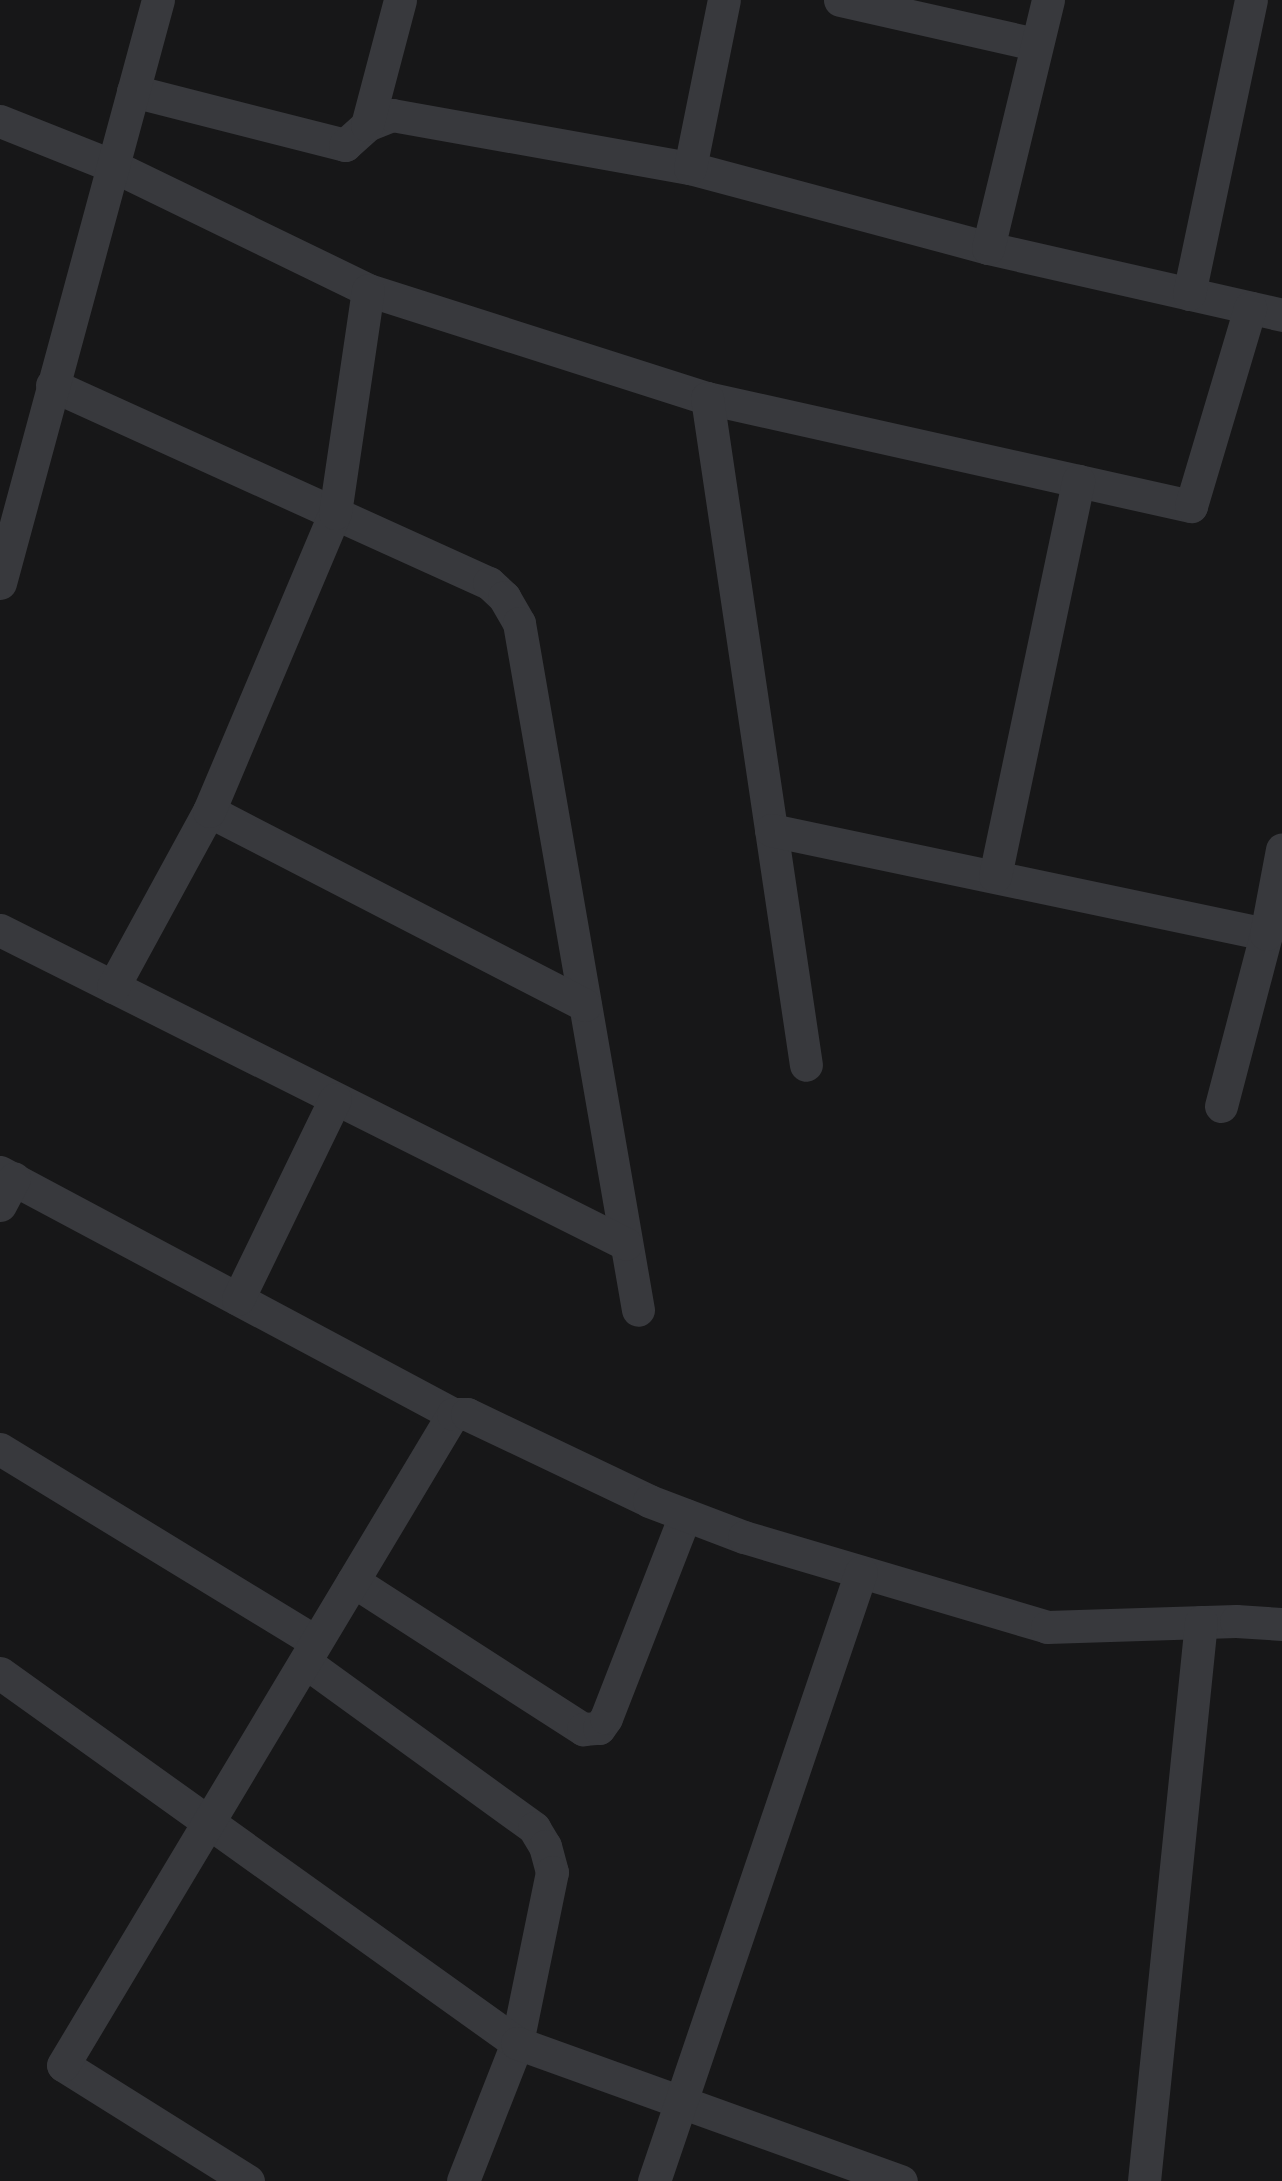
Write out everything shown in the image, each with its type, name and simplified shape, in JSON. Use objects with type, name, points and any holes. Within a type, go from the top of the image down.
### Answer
[{"type":"street","points":[[0,583],[158,0]]},
{"type":"street","points":[[367,125],[400,0]]},
{"type":"street","points":[[690,168],[724,0]]},
{"type":"street","points":[[840,0],[1036,44]]},
{"type":"street","points":[[988,248],[1048,0]]},
{"type":"street","points":[[1189,294],[1251,0]]},
{"type":"street","points":[[0,121],[113,166],[368,290],[707,398],[1191,506],[1266,311],[988,248],[690,168],[392,115],[367,125],[345,145],[133,91]]},
{"type":"street","points":[[113,987],[209,811],[335,513],[368,290]]},
{"type":"street","points":[[52,385],[489,583],[504,597],[519,623],[638,1310]]},
{"type":"street","points":[[707,398],[806,1065]]},
{"type":"street","points":[[995,876],[1078,481]]},
{"type":"street","points":[[209,811],[585,1005]]},
{"type":"street","points":[[771,830],[1266,934]]},
{"type":"street","points":[[1221,1106],[1266,934],[1282,849]]},
{"type":"street","points":[[0,930],[626,1244]]},
{"type":"street","points":[[238,1299],[335,1098]]},
{"type":"street","points":[[5,1185],[238,1299],[453,1414],[467,1413],[649,1501],[744,1537],[1047,1626],[1236,1620],[1282,1624]]},
{"type":"street","points":[[247,2181],[64,2065],[453,1414]]},
{"type":"street","points":[[0,1449],[310,1652],[534,1828],[545,1846],[552,1872],[517,2043],[463,2181]]},
{"type":"street","points":[[353,1581],[583,1729],[599,1728],[606,1718],[685,1515]]},
{"type":"street","points":[[654,2181],[861,1572]]},
{"type":"street","points":[[1144,2181],[1201,1622]]},
{"type":"street","points":[[0,1673],[210,1820],[517,2043],[901,2181]]}]
